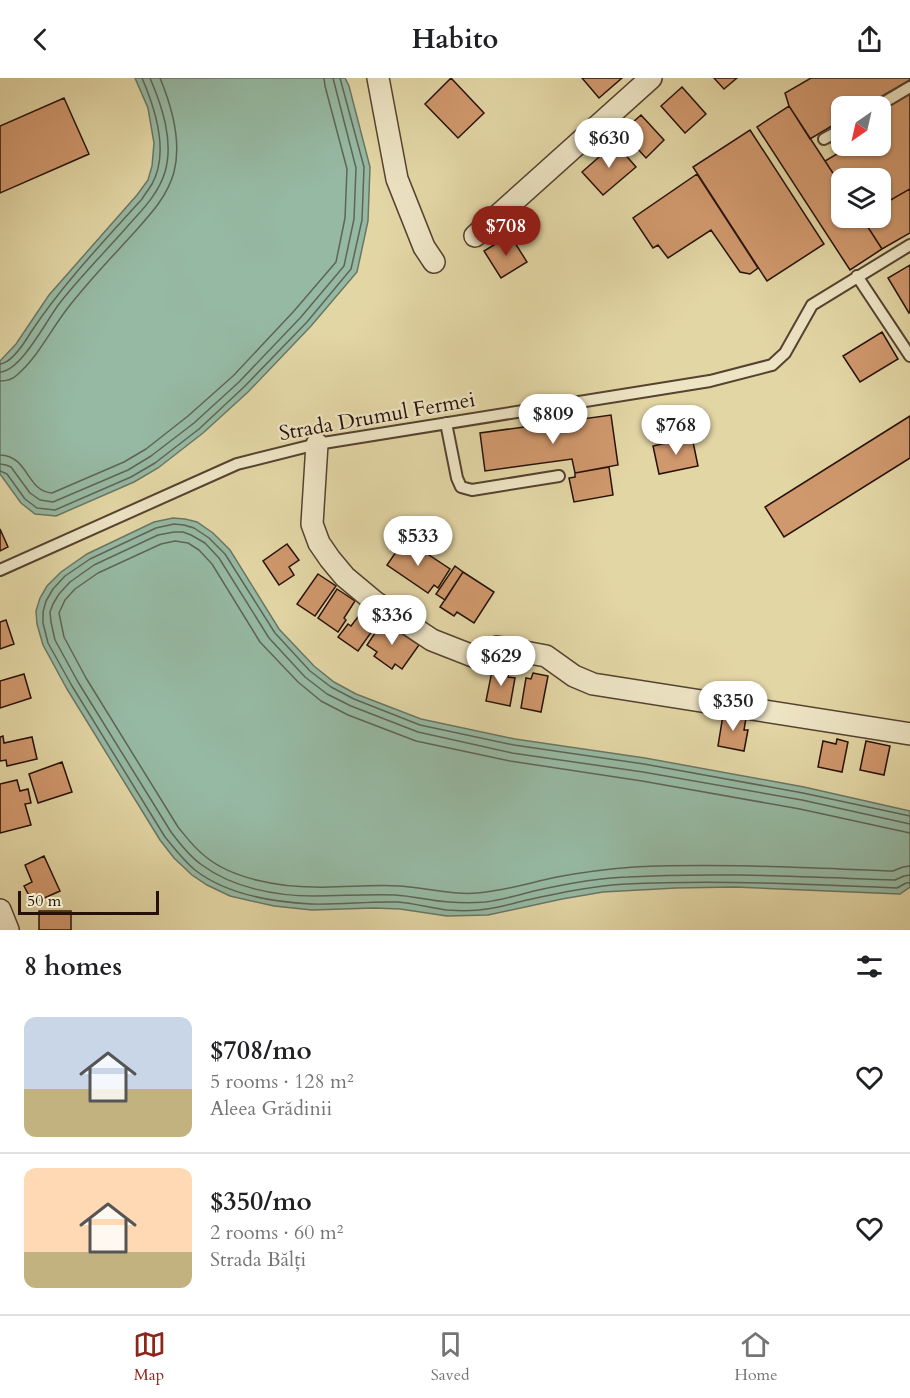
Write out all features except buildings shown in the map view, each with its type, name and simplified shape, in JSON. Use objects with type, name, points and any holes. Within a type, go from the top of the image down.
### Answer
[{"type":"street","points":[[378,78],[397,179],[424,246],[434,262]]},
{"type":"street","points":[[475,236],[651,78]]},
{"type":"street","points":[[317,444],[312,524],[319,543],[330,559],[375,602],[432,640],[478,658],[498,647],[546,656],[574,676],[592,684],[910,734]]},
{"type":"street","points":[[0,910],[8,930]]},
{"type":"lane","points":[[891,98],[910,87]]},
{"type":"lane","points":[[824,139],[831,135]]},
{"type":"lane","name":"Strada Drumul Fermei","points":[[0,570],[237,464],[317,444],[710,381],[772,365],[785,353],[812,305],[910,245]]},
{"type":"lane","points":[[857,276],[910,356]]},
{"type":"lane","points":[[446,423],[457,478],[461,487],[472,490],[559,476]]},
{"type":"water","points":[[135,78],[345,78],[370,167],[368,221],[357,272],[311,326],[248,392],[203,433],[158,468],[134,482],[56,516],[35,514],[21,503],[0,474],[0,361],[16,344],[49,295],[148,180],[154,143],[148,108]]},
{"type":"water","points":[[173,518],[197,522],[213,533],[230,550],[279,629],[314,666],[334,682],[356,694],[421,719],[515,739],[645,758],[804,787],[910,811],[910,887],[900,894],[735,887],[603,892],[488,915],[447,916],[400,909],[312,910],[274,906],[230,896],[207,885],[174,858],[160,840],[67,689],[43,645],[37,624],[36,611],[40,598],[47,586],[61,572],[87,554],[154,522]]}]
